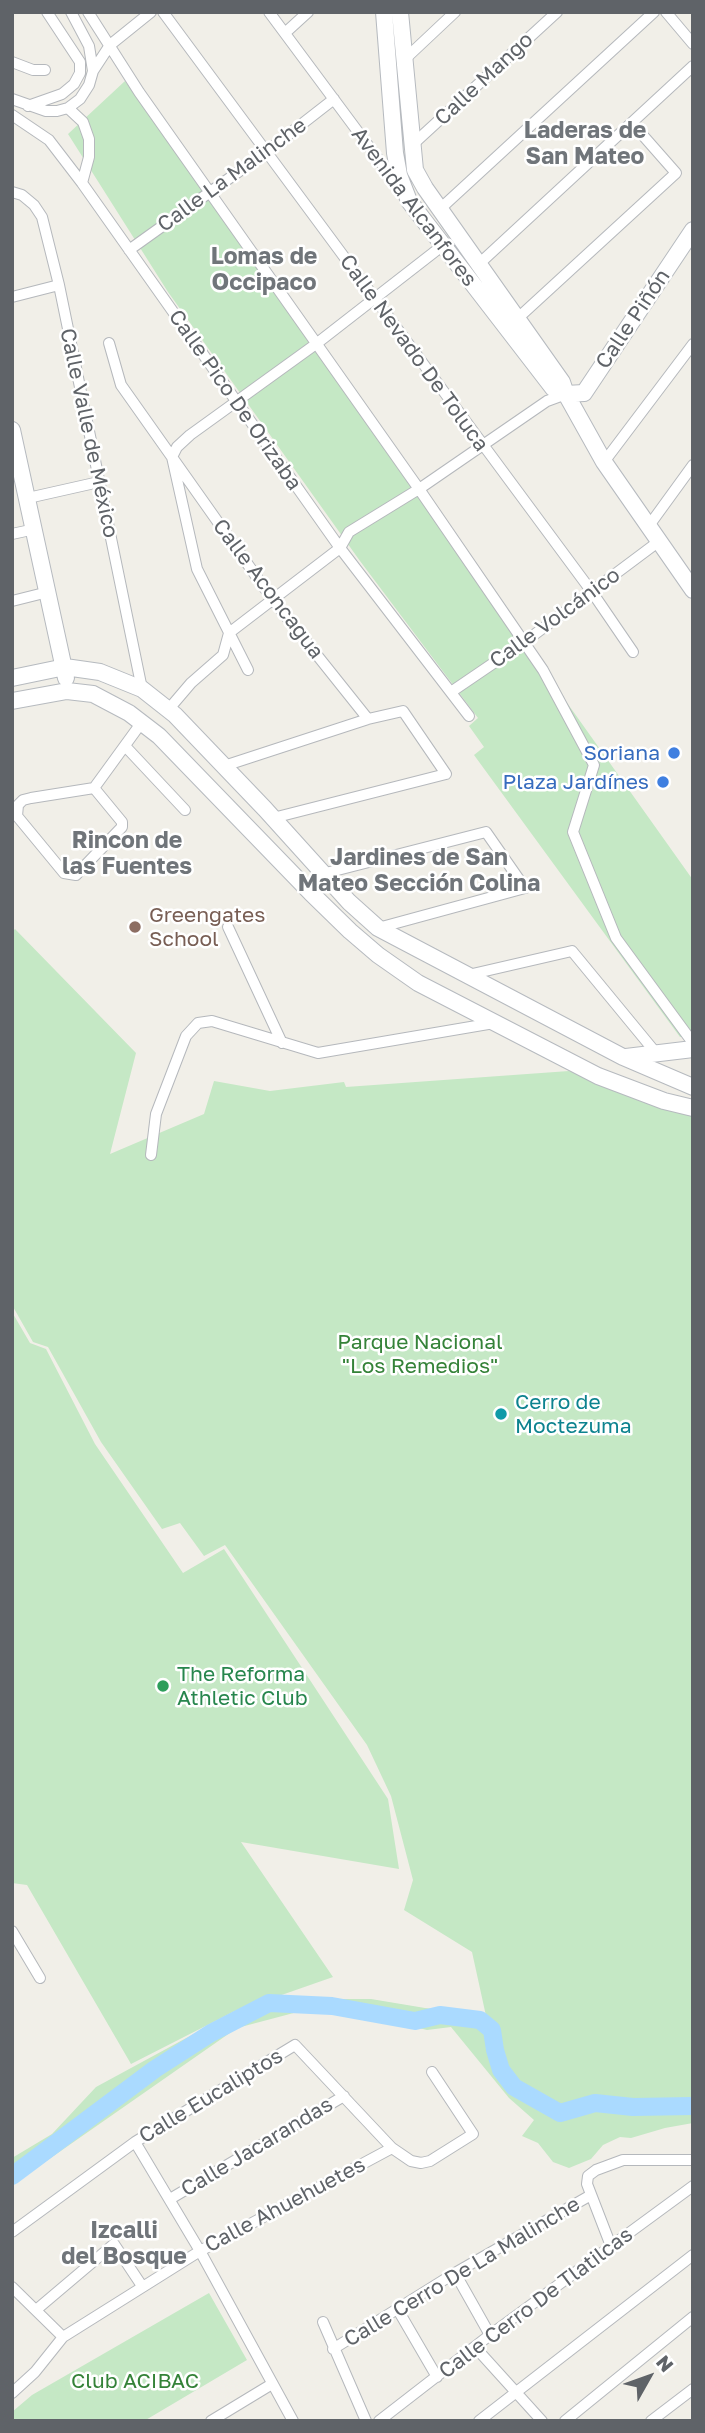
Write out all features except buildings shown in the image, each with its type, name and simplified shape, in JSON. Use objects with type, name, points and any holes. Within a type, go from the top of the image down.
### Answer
[{"type":"main road","points":[[384,12],[399,175],[409,201],[425,188]]},
{"type":"main road","name":"Avenida Alcanfores","points":[[400,12],[415,170],[562,382],[604,462],[693,589]]},
{"type":"main road","name":"Avenida Alcanfores","points":[[409,201],[553,388],[566,394]]},
{"type":"main road","name":"Calle Piñón","points":[[566,394],[584,393],[693,230]]},
{"type":"main road","points":[[12,430],[16,466],[28,498],[65,667],[67,691]]},
{"type":"main road","points":[[693,1087],[623,1057],[378,928],[322,874],[188,728],[142,689],[100,672],[65,667],[14,677],[16,701],[67,691],[93,694],[142,722],[164,741],[350,931],[378,955],[418,982],[598,1076],[664,1101],[693,1108]]},
{"type":"main road","points":[[164,741],[170,728],[172,713]]},
{"type":"main road","points":[[164,741],[170,741],[177,732],[188,728]]},
{"type":"main road","points":[[623,1057],[693,1049]]},
{"type":"street","points":[[28,106],[62,94],[74,84],[80,74],[80,62],[47,12]]},
{"type":"street","points":[[71,12],[89,46],[93,71]]},
{"type":"street","points":[[88,12],[209,194],[419,489],[543,670],[594,765],[572,832],[616,938],[693,1042]]},
{"type":"street","points":[[12,99],[28,106],[57,111],[68,108],[80,99],[89,85],[93,71],[110,45],[150,12]]},
{"type":"street","name":"Calle Nevado De Toluca","points":[[163,12],[592,592],[633,652]]},
{"type":"street","name":"Avenida Alcanfores","points":[[270,12],[409,201]]},
{"type":"street","points":[[285,33],[309,12]]},
{"type":"street","points":[[404,60],[455,12]]},
{"type":"street","name":"Calle Mango","points":[[411,146],[557,12]]},
{"type":"street","points":[[440,209],[654,12]]},
{"type":"street","points":[[666,12],[693,44]]},
{"type":"street","points":[[12,62],[33,70],[45,70]]},
{"type":"street","points":[[480,263],[693,66]]},
{"type":"street","name":"Calle La Malinche","points":[[129,250],[209,194],[334,99]]},
{"type":"street","points":[[68,108],[83,122],[89,139],[89,157],[82,183]]},
{"type":"street","name":"Calle Pico De Orizaba","points":[[12,115],[49,141],[82,183],[340,548],[469,716]]},
{"type":"street","points":[[518,318],[676,173],[632,123]]},
{"type":"street","name":"Calle Valle de México","points":[[12,192],[22,195],[34,205],[42,217],[59,285],[142,689]]},
{"type":"street","points":[[248,670],[197,569],[172,457],[177,447],[190,435],[316,344],[442,246]]},
{"type":"street","points":[[12,297],[59,285]]},
{"type":"street","name":"Calle Aconcagua","points":[[109,343],[121,385],[273,600],[368,719]]},
{"type":"street","points":[[604,462],[693,344]]},
{"type":"street","points":[[172,713],[191,683],[223,655],[229,633],[340,548],[349,532],[419,489],[547,401],[566,394]]},
{"type":"street","points":[[648,527],[693,465]]},
{"type":"street","points":[[28,498],[99,482]]},
{"type":"street","points":[[12,534],[35,530]]},
{"type":"street","name":"Calle Volcánico","points":[[452,692],[523,643],[658,542]]},
{"type":"street","points":[[12,601],[48,592]]},
{"type":"street","points":[[224,766],[368,719],[403,711],[446,774],[273,818]]},
{"type":"street","points":[[94,788],[122,822],[122,827],[76,874],[70,875],[64,873],[17,816],[18,805],[23,800],[94,788],[142,722]]},
{"type":"street","points":[[125,746],[186,810]]},
{"type":"street","points":[[322,874],[486,832],[525,888],[378,928]]},
{"type":"street","points":[[228,927],[282,1043]]},
{"type":"street","points":[[466,976],[572,951],[656,1053]]},
{"type":"street","points":[[152,1155],[156,1114],[186,1036],[198,1023],[212,1021],[318,1053],[497,1022]]},
{"type":"street","points":[[12,1931],[40,1978]]},
{"type":"street","name":"Calle Eucaliptos","points":[[12,2232],[135,2142],[295,2045],[392,2148]]},
{"type":"street","points":[[392,2148],[411,2161],[421,2163],[430,2161],[473,2134],[432,2072]]},
{"type":"street","name":"Calle Jacarandas","points":[[170,2199],[344,2096]]},
{"type":"street","points":[[135,2142],[200,2251],[293,2421]]},
{"type":"street","name":"Calle Ahuehuetes","points":[[12,2393],[35,2372],[63,2337],[142,2286],[200,2251],[392,2148]]},
{"type":"street","points":[[611,2246],[587,2184],[588,2176],[596,2170],[623,2160],[693,2160]]},
{"type":"street","name":"Calle Cerro De Tlatilcas","points":[[379,2421],[396,2416],[437,2377],[490,2335],[693,2186]]},
{"type":"street","name":"Calle Cerro De La Malinche","points":[[333,2348],[455,2273],[591,2195]]},
{"type":"street","points":[[36,2310],[114,2244],[142,2286]]},
{"type":"street","points":[[479,2421],[693,2255]]},
{"type":"street","points":[[455,2273],[490,2335]]},
{"type":"street","points":[[12,2287],[63,2337]]},
{"type":"street","points":[[398,2310],[437,2377]]},
{"type":"street","points":[[565,2421],[693,2317]]},
{"type":"street","points":[[323,2322],[366,2421]]},
{"type":"street","points":[[475,2347],[542,2421]]},
{"type":"street","points":[[211,2421],[272,2384]]},
{"type":"street","points":[[651,2421],[693,2389]]},
{"type":"green space","points":[[125,81],[693,880],[693,1036],[680,1037],[474,755],[484,747],[469,726],[478,718],[360,561],[168,292],[68,134]]},
{"type":"green space","name":"Parque Nacional \"Los Remedios\"","points":[[15,929],[136,1053],[110,1154],[204,1114],[214,1081],[270,1091],[344,1082],[346,1087],[569,1071],[693,1112],[693,2123],[631,2138],[620,2137],[603,2145],[591,2159],[569,2168],[553,2162],[538,2143],[522,2136],[534,2120],[509,2098],[451,2027],[427,2030],[391,2021],[305,2010],[237,2028],[12,2185],[12,2158],[52,2134],[96,2087],[201,2030],[275,1999],[371,1999],[456,2011],[488,2025],[472,1952],[404,1910],[413,1880],[391,1796],[367,1745],[225,1545],[204,1556],[180,1523],[162,1529],[101,1442],[48,1347],[33,1342],[12,1305],[12,932]]},
{"type":"green space","name":"The Reforma Athletic Club","points":[[12,1312],[30,1343],[46,1349],[95,1444],[183,1573],[224,1549],[388,1799],[399,1869],[241,1842],[333,1977],[233,2012],[131,2064],[27,1885],[12,1883]]},
{"type":"green space","name":"Club ACIBAC","points":[[209,2293],[247,2360],[144,2421],[12,2421],[12,2412],[32,2395]]},
{"type":"waterway","points":[[12,2176],[155,2069],[211,2033],[269,2003],[332,2006],[415,2021],[440,2015],[480,2020],[492,2030],[501,2070],[514,2087],[560,2113],[595,2103],[633,2107],[693,2106]]},
{"type":"place","name":"Soriana","points":[[674,753]]},
{"type":"place","name":"Plaza Jardínes","points":[[663,782]]},
{"type":"place","name":"Greengates School","points":[[135,927]]},
{"type":"place","name":"Cerro de Moctezuma","points":[[501,1414]]},
{"type":"place","name":"The Reforma Athletic Club","points":[[163,1686]]},
{"type":"district","name":"Laderas de San Mateo","points":[[585,144]]},
{"type":"district","name":"Lomas de Occipaco","points":[[264,270]]},
{"type":"district","name":"Rincon de las Fuentes","points":[[127,854]]},
{"type":"district","name":"Jardines de San Mateo Sección Colina","points":[[419,871]]},
{"type":"district","name":"Izcalli del Bosque","points":[[124,2244]]}]
